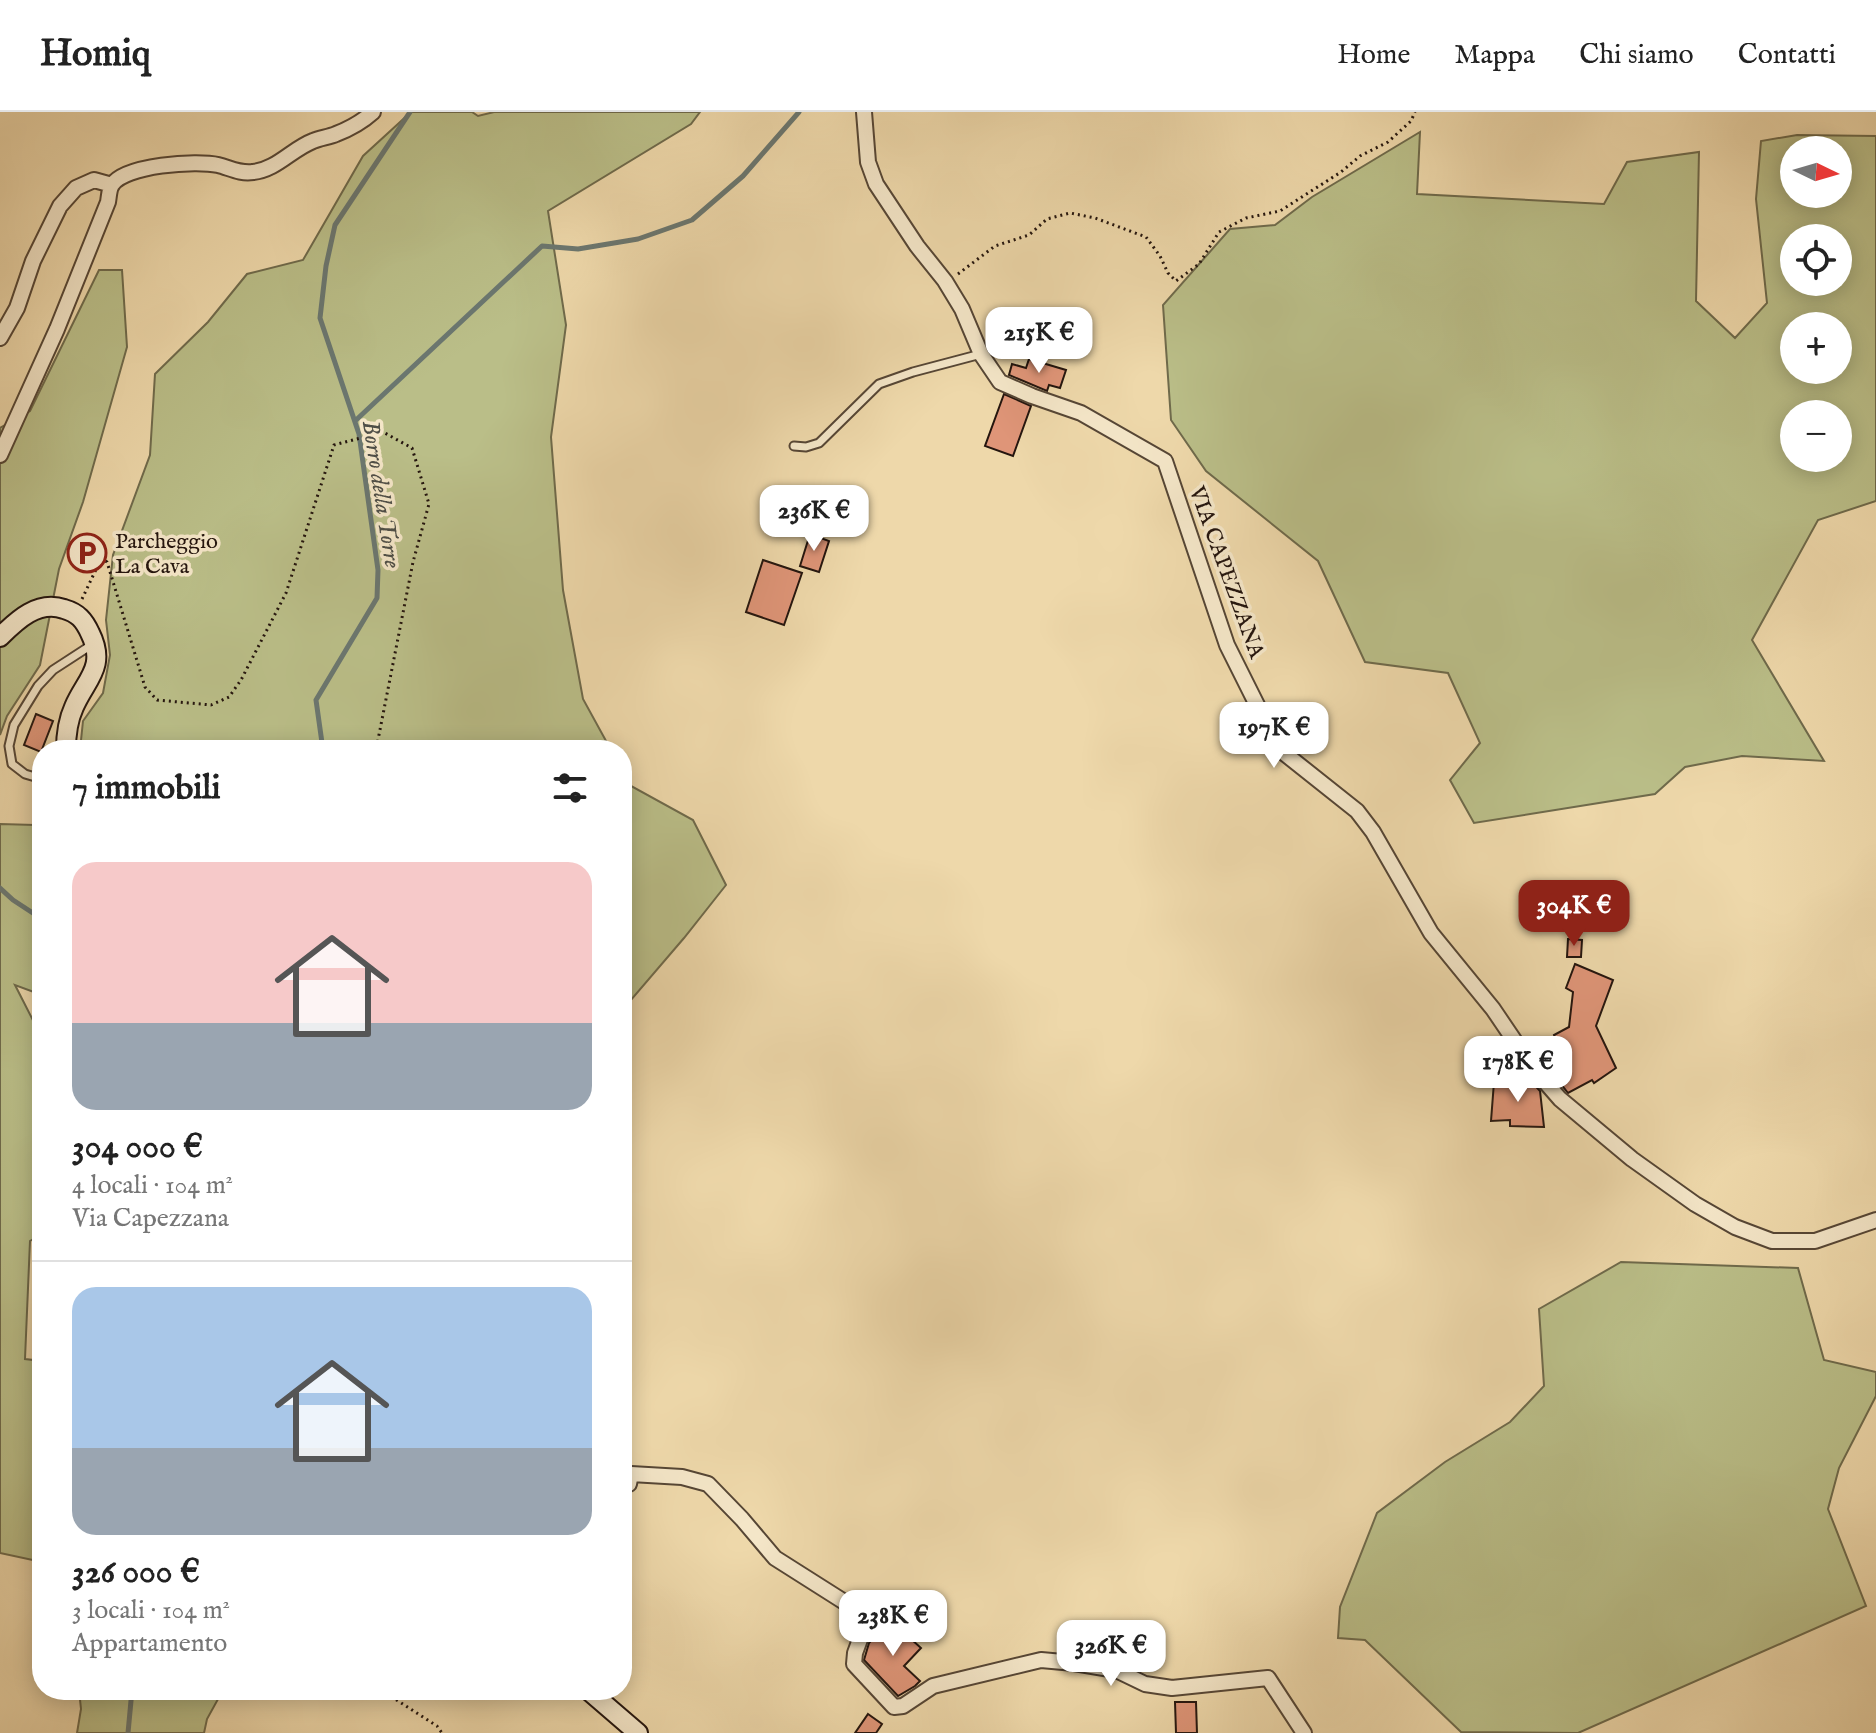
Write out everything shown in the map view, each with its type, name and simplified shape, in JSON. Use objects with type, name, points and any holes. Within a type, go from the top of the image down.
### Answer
[{"type":"street","points":[[0,455],[57,329],[112,185],[134,172],[194,162],[218,165],[232,171],[254,172],[274,165],[313,141],[338,134],[373,112]]},
{"type":"street","name":"VIA CAPEZZANA","points":[[864,112],[868,162],[876,184],[917,246],[945,281],[962,309],[981,354],[1000,382],[1081,413],[1165,461],[1227,645],[1279,749],[1357,811],[1373,832],[1431,933],[1560,1099],[1632,1159],[1695,1204],[1735,1227],[1772,1241],[1815,1241],[1876,1220]]},
{"type":"street","points":[[0,338],[17,308],[33,261],[60,206],[76,188],[94,180],[112,185]]},
{"type":"street","points":[[0,637],[36,608],[56,606],[75,612],[85,623],[95,643],[97,663],[73,707],[66,740]]},
{"type":"street","points":[[632,1474],[682,1477],[708,1484],[775,1558],[857,1610],[866,1623],[854,1664],[894,1707],[903,1706],[933,1686],[1041,1660],[1116,1670],[1145,1684],[1172,1688],[1268,1678],[1304,1733]]},
{"type":"street","points":[[600,1700],[638,1733]]},
{"type":"lane","points":[[794,446],[806,447],[819,443],[879,384],[981,354]]},
{"type":"lane","points":[[32,776],[12,764],[9,746],[14,725],[38,686],[53,670],[95,643]]},
{"type":"path","points":[[945,281],[995,246],[1029,235],[1047,219],[1070,213],[1095,218],[1146,237],[1176,281],[1199,264],[1219,232],[1246,218],[1280,211],[1341,172],[1360,156],[1388,142],[1411,121],[1415,112]]},
{"type":"path","points":[[75,612],[100,561],[104,560],[145,687],[157,700],[211,705],[229,697],[286,593],[334,445],[383,432],[412,448],[429,504],[413,562],[378,740]]},
{"type":"path","points":[[397,1700],[437,1726],[442,1733]]},
{"type":"green space","points":[[411,112],[472,112],[478,116],[494,112],[700,112],[691,124],[548,211],[566,325],[551,437],[563,590],[583,699],[606,740],[81,740],[83,721],[103,693],[110,655],[106,620],[113,555],[150,455],[155,374],[208,322],[247,274],[303,260],[363,156]]},
{"type":"green space","points":[[1420,132],[1417,194],[1604,204],[1627,162],[1699,152],[1696,301],[1735,338],[1767,303],[1756,199],[1761,141],[1780,138],[1780,208],[1852,208],[1852,136],[1791,136],[1797,135],[1876,136],[1876,501],[1818,520],[1752,640],[1824,761],[1742,756],[1685,767],[1655,794],[1474,823],[1450,780],[1480,743],[1448,673],[1365,662],[1318,561],[1206,471],[1171,420],[1163,305],[1230,229],[1275,225],[1312,197]]},
{"type":"green space","points":[[99,270],[122,270],[127,347],[83,502],[59,569],[40,665],[7,716],[0,735],[0,428],[30,411]]},
{"type":"green space","points":[[632,787],[693,820],[726,885],[632,999]]},
{"type":"green space","points":[[0,824],[32,825],[32,991],[15,985],[32,1018],[32,1240],[25,1359],[32,1360],[32,1560],[0,1553]]},
{"type":"green space","points":[[1621,1262],[1798,1268],[1824,1360],[1876,1372],[1876,1396],[1839,1468],[1828,1509],[1866,1606],[1578,1733],[1461,1732],[1365,1640],[1338,1638],[1340,1607],[1377,1513],[1445,1462],[1510,1422],[1544,1386],[1539,1309]]},
{"type":"green space","points":[[80,1700],[217,1700],[207,1719],[204,1733],[77,1733]]},
{"type":"building","points":[[1029,359],[1066,370],[1060,388],[1049,385],[1047,391],[1009,375],[1012,364],[1026,368]]},
{"type":"building","points":[[1004,394],[1031,406],[1013,456],[985,446]]},
{"type":"building","points":[[810,534],[829,541],[819,572],[800,566]]},
{"type":"building","points":[[763,560],[802,573],[784,625],[746,612]]},
{"type":"building","points":[[36,714],[53,721],[46,740],[32,740],[32,748],[24,745]]},
{"type":"building","points":[[1568,939],[1582,940],[1581,957],[1567,957]]},
{"type":"building","points":[[1575,964],[1613,980],[1596,1026],[1616,1068],[1594,1083],[1592,1080],[1568,1093],[1554,1075],[1567,1068],[1554,1035],[1569,1027],[1573,992],[1566,988]]},
{"type":"building","points":[[1530,1080],[1540,1091],[1544,1127],[1510,1126],[1510,1120],[1491,1121],[1494,1082]]},
{"type":"building","points":[[890,1620],[921,1648],[904,1666],[920,1681],[898,1696],[864,1660],[869,1643]]},
{"type":"building","points":[[1175,1702],[1196,1702],[1197,1733],[1176,1733]]},
{"type":"building","points":[[868,1714],[882,1724],[876,1733],[855,1733]]},
{"type":"waterway","name":"Borro della Torre","points":[[322,740],[316,700],[377,598],[378,570],[359,434],[320,318],[326,266],[335,225],[410,112]]},
{"type":"waterway","points":[[355,421],[542,246],[578,249],[638,239],[692,220],[743,176],[799,112]]},
{"type":"waterway","points":[[0,888],[32,912]]},
{"type":"waterway","points":[[128,1733],[131,1700]]},
{"type":"place","name":"Parcheggio La Cava","points":[[87,553]]}]
